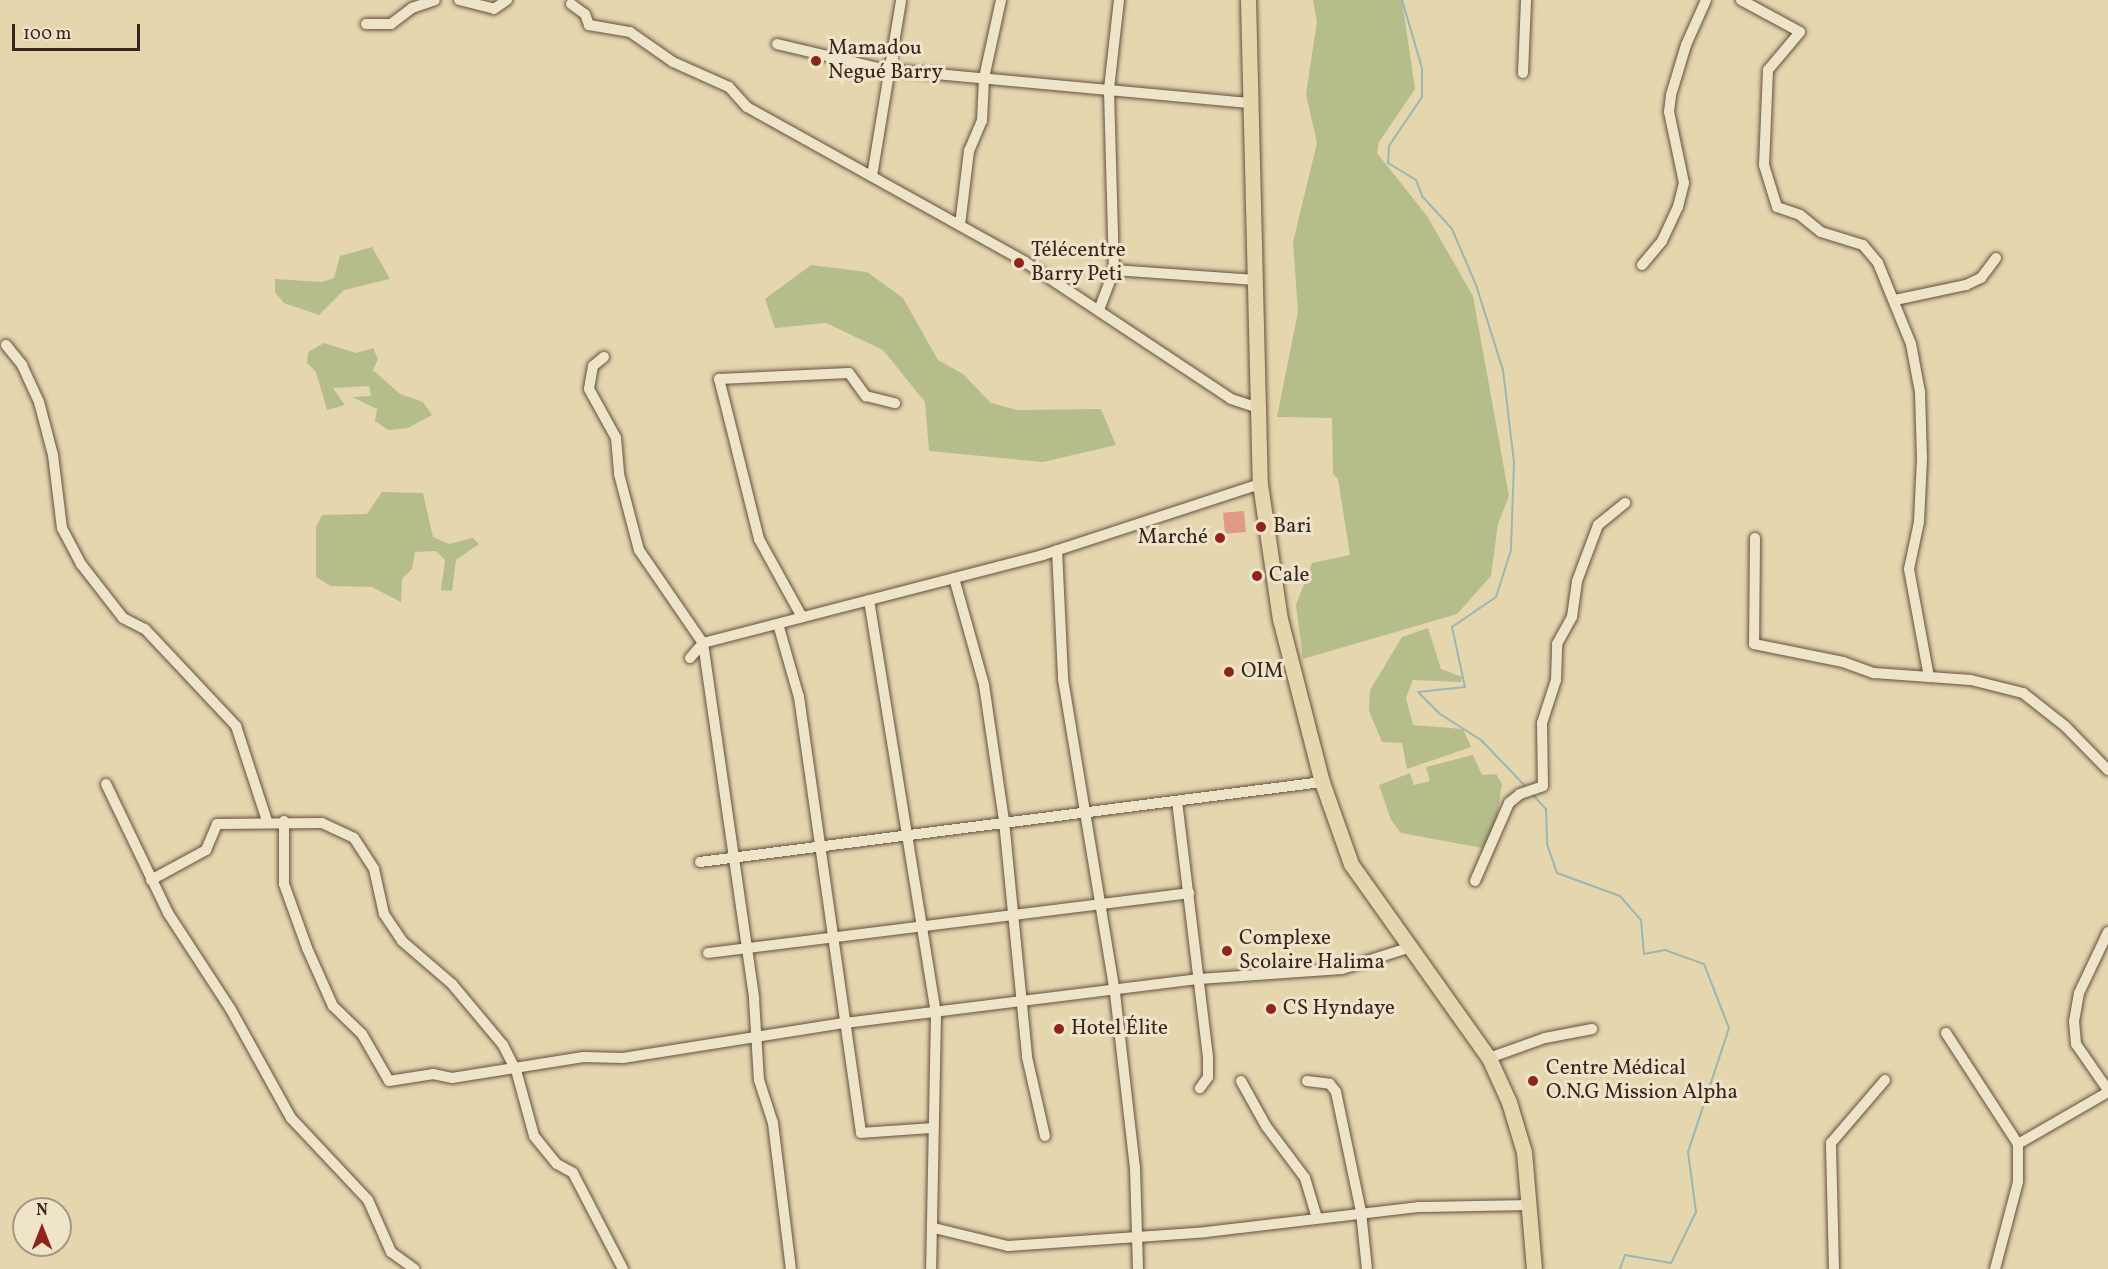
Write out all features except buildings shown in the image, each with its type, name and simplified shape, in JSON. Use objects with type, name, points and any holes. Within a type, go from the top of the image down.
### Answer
[{"type":"highway","points":[[1248,0],[1260,484],[1271,580],[1322,782],[1351,864],[1408,948],[1489,1058],[1509,1102],[1524,1152],[1534,1269]]},
{"type":"street","points":[[366,24],[391,24],[412,8],[435,0]]},
{"type":"street","points":[[459,0],[494,9],[507,0]]},
{"type":"street","points":[[872,176],[887,70],[896,45],[901,0]]},
{"type":"street","points":[[960,225],[969,151],[982,121],[984,78],[1001,0]]},
{"type":"street","points":[[1099,310],[1114,270],[1108,89],[1119,0]]},
{"type":"street","points":[[1523,73],[1526,0]]},
{"type":"street","points":[[1642,265],[1662,241],[1678,207],[1684,183],[1669,112],[1671,94],[1686,45],[1706,0]]},
{"type":"street","points":[[1742,0],[1800,32],[1768,70],[1764,165],[1777,207],[1800,215],[1821,232],[1863,245],[1878,263],[1911,344],[1920,392],[1919,522],[1909,569],[1929,677]]},
{"type":"street","points":[[572,4],[585,14],[589,25],[630,32],[673,62],[729,87],[747,107],[960,225],[1099,310],[1231,399],[1258,408]]},
{"type":"street","points":[[777,44],[887,70],[1251,103]]},
{"type":"street","points":[[1895,300],[1966,285],[1981,278],[1996,258]]},
{"type":"street","points":[[1114,270],[1256,280]]},
{"type":"street","points":[[6,345],[22,365],[39,402],[53,454],[62,528],[81,564],[123,618],[146,629],[236,726],[267,821]]},
{"type":"street","points":[[604,357],[593,366],[590,389],[616,438],[619,474],[639,550],[703,643],[747,951],[757,1035],[759,1080],[773,1123],[791,1269]]},
{"type":"street","points":[[802,617],[759,539],[718,379],[849,373],[866,396],[895,403]]},
{"type":"street","points":[[690,658],[703,643],[1057,550],[1260,484]]},
{"type":"street","points":[[1475,881],[1509,803],[1520,794],[1540,789],[1544,781],[1542,715],[1554,692],[1560,634],[1572,617],[1577,581],[1598,525],[1625,503]]},
{"type":"street","points":[[1755,538],[1754,644],[1843,662],[1874,673],[1971,680],[2023,693],[2065,726],[2108,770]]},
{"type":"street","points":[[1057,550],[1063,679],[1087,811],[1115,993],[1139,1238],[1138,1269]]},
{"type":"street","points":[[954,578],[984,685],[1004,821],[1010,913],[1021,1003],[1045,1136]]},
{"type":"street","points":[[869,600],[936,1014],[933,1128],[934,1228],[931,1269]]},
{"type":"street","points":[[778,624],[799,697],[861,1133],[933,1128]]},
{"type":"street","points":[[700,862],[908,836],[1004,821],[1322,782]]},
{"type":"street","points":[[106,784],[151,880],[291,1118],[368,1200],[392,1252],[410,1268]]},
{"type":"street","points":[[1177,801],[1209,1069],[1200,1088]]},
{"type":"street","points":[[151,880],[206,850],[217,824],[267,821],[322,823],[354,838],[374,869],[384,914],[402,941],[452,984],[503,1045],[516,1070],[534,1136],[557,1164],[573,1173],[620,1268]]},
{"type":"street","points":[[284,822],[284,884],[308,948],[333,1006],[362,1034],[389,1081],[516,1070],[845,1023],[1115,993],[1199,979],[1342,969],[1408,948]]},
{"type":"street","points":[[708,953],[747,951],[1010,913],[1189,893]]},
{"type":"street","points":[[2018,1144],[2108,1091],[2076,1044],[2074,1022],[2079,993],[2108,932]]},
{"type":"street","points":[[1489,1058],[1545,1038],[1592,1029]]},
{"type":"street","points":[[1946,1033],[2018,1144],[2018,1182],[1995,1269]]},
{"type":"street","points":[[1834,1269],[1831,1143],[1885,1080]]},
{"type":"street","points":[[1307,1081],[1330,1084],[1336,1092],[1361,1212],[1367,1269]]},
{"type":"street","points":[[1241,1082],[1266,1126],[1305,1178],[1317,1218]]},
{"type":"street","points":[[934,1228],[1008,1246],[1139,1238],[1361,1212],[1530,1205]]},
{"type":"green space","points":[[1313,0],[1402,0],[1415,89],[1379,142],[1377,153],[1427,216],[1473,296],[1509,496],[1498,524],[1491,576],[1457,614],[1303,659],[1296,605],[1312,563],[1350,555],[1338,479],[1333,474],[1332,418],[1277,417],[1298,312],[1293,242],[1317,143],[1306,94],[1317,21]]},
{"type":"green space","points":[[372,247],[390,279],[344,290],[319,315],[284,303],[275,292],[275,279],[322,282],[334,278],[340,256]]},
{"type":"green space","points":[[811,265],[867,272],[903,298],[938,360],[963,374],[991,403],[1017,410],[1101,409],[1116,445],[1043,462],[929,451],[925,402],[883,350],[826,323],[775,328],[765,299]]},
{"type":"green space","points":[[324,343],[356,353],[373,348],[378,359],[373,370],[400,394],[423,402],[432,415],[408,428],[388,430],[375,421],[377,409],[352,397],[371,396],[369,386],[333,388],[345,405],[327,410],[316,372],[307,363],[308,352]]},
{"type":"green space","points":[[382,492],[423,493],[433,537],[449,544],[473,538],[479,544],[456,560],[452,591],[441,590],[445,560],[436,551],[415,552],[412,569],[402,579],[401,602],[372,587],[331,586],[316,577],[316,527],[322,515],[367,514]]},
{"type":"green space","points":[[1428,628],[1441,669],[1462,677],[1461,682],[1413,680],[1406,698],[1413,725],[1463,729],[1471,747],[1407,769],[1402,743],[1382,742],[1369,711],[1370,690],[1402,637]]},
{"type":"green space","points":[[1473,755],[1482,775],[1496,774],[1502,784],[1494,835],[1482,848],[1401,833],[1391,820],[1379,785],[1410,773],[1414,785],[1430,781],[1426,767]]},
{"type":"waterway","points":[[1402,0],[1422,68],[1422,97],[1389,146],[1388,163],[1416,180],[1422,196],[1452,229],[1476,285],[1503,370],[1514,462],[1511,550],[1496,597],[1452,627],[1465,687],[1418,692],[1440,714],[1481,740],[1526,787]]},
{"type":"waterway","points":[[1532,794],[1546,809],[1547,844],[1557,873],[1620,896],[1641,920],[1644,954],[1665,950],[1704,964],[1729,1028],[1688,1152],[1696,1212],[1671,1263],[1625,1255],[1620,1269]]},
{"type":"place","name":"Mamadou Negué Barry","points":[[816,61]]},
{"type":"place","name":"Télécentre Barry Peti","points":[[1019,263]]},
{"type":"place","name":"Bari","points":[[1261,527]]},
{"type":"place","name":"Marché","points":[[1220,538]]},
{"type":"place","name":"Cale","points":[[1257,576]]},
{"type":"place","name":"OIM","points":[[1229,672]]},
{"type":"place","name":"Complexe Scolaire Halima","points":[[1227,951]]},
{"type":"place","name":"CS Hyndaye","points":[[1271,1009]]},
{"type":"place","name":"Hotel Élite","points":[[1059,1029]]},
{"type":"place","name":"Centre Médical O.N.G Mission Alpha","points":[[1533,1081]]}]
